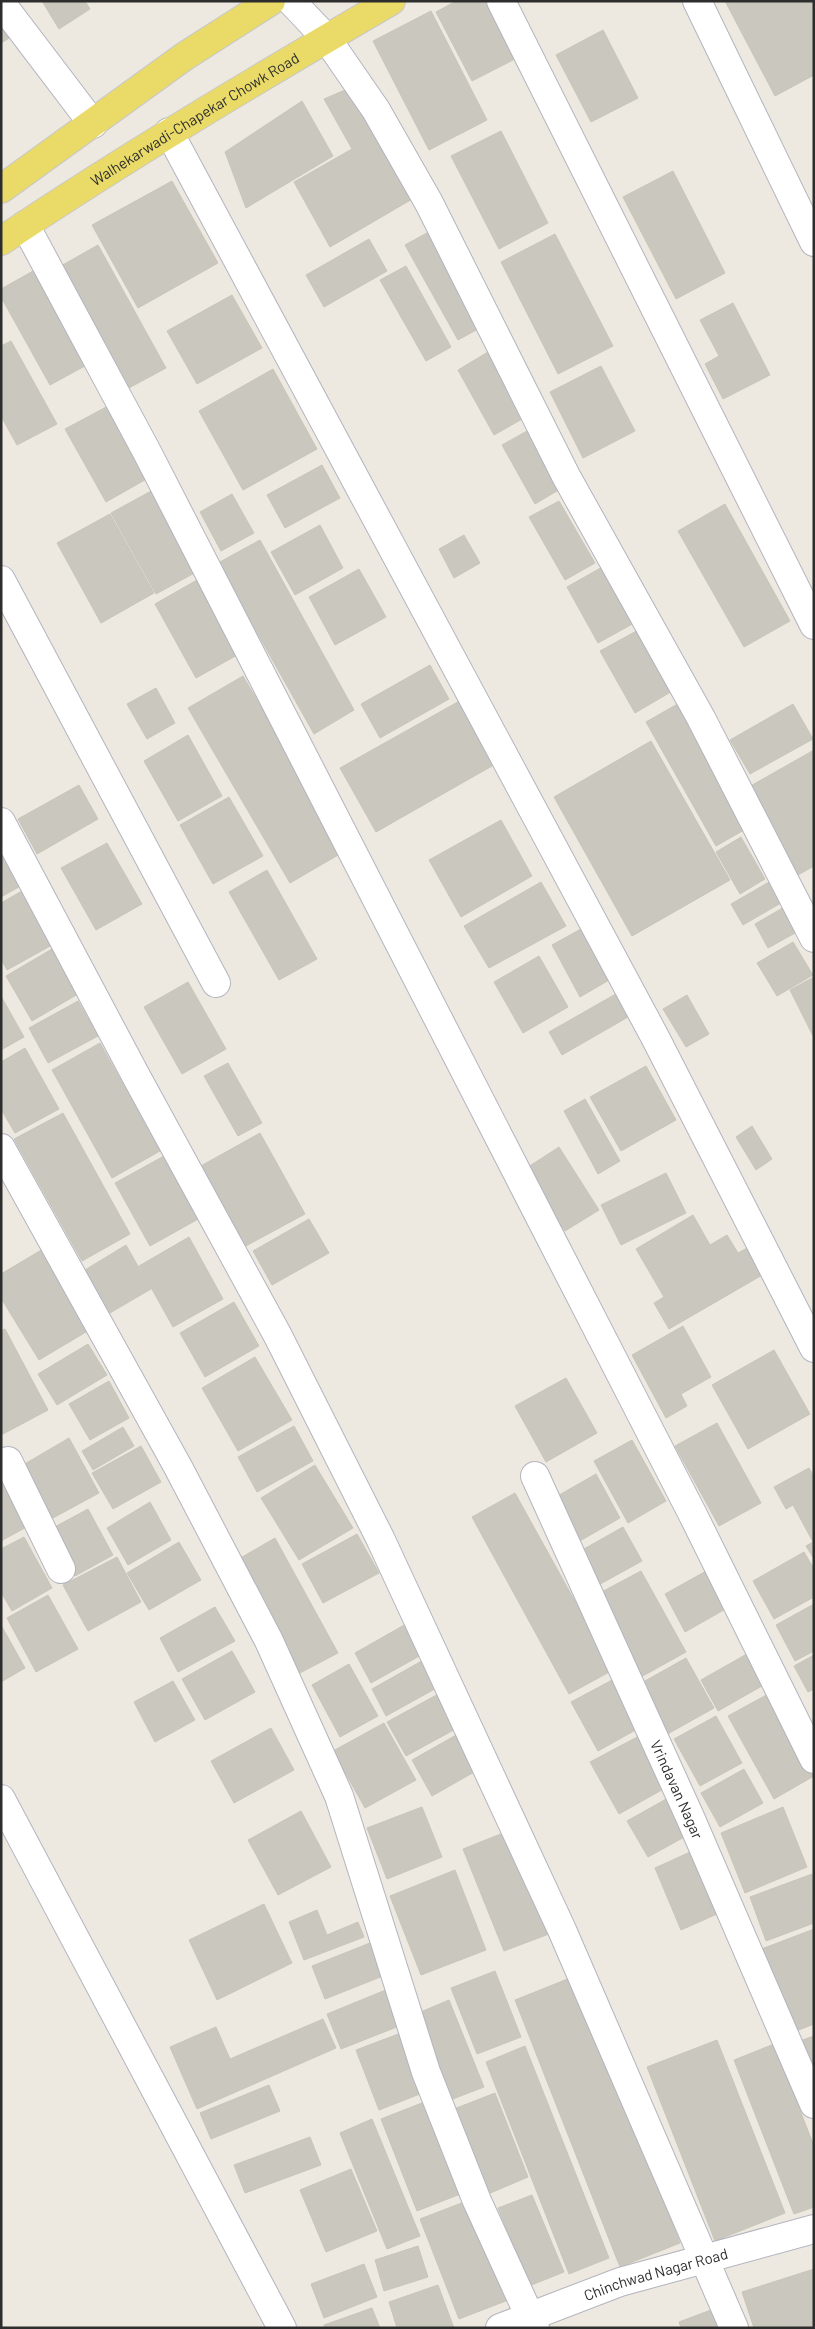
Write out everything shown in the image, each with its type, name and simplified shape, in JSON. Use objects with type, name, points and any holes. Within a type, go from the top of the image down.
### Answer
[{"type":"main road","points":[[1,189],[185,56],[271,1]]},
{"type":"main road","name":"Walhekarwadi-Chapekar Chowk Road","points":[[1,241],[66,197],[169,132],[391,1]]},
{"type":"street","points":[[291,1],[327,39],[376,110],[429,203],[566,476],[701,718],[814,938]]},
{"type":"street","points":[[501,1],[814,625]]},
{"type":"street","points":[[697,1],[814,242]]},
{"type":"street","points":[[1,3],[93,124]]},
{"type":"street","points":[[169,132],[656,1039],[814,1348]]},
{"type":"street","points":[[25,225],[210,576],[688,1506],[814,1759]]},
{"type":"street","points":[[1,580],[216,983]]},
{"type":"street","points":[[1,822],[136,1076],[278,1336],[380,1538],[562,1930],[734,2328]]},
{"type":"street","points":[[1,1148],[182,1476],[269,1642],[336,1788],[426,2072],[477,2201],[532,2322]]},
{"type":"street","points":[[1,1465],[8,1461],[61,1569]]},
{"type":"street","name":"Vrindavan Nagar","points":[[535,1476],[690,1817],[814,2104]]},
{"type":"street","points":[[1,1799],[282,2328]]},
{"type":"street","name":"Chinchwad Nagar Road","points":[[500,2328],[532,2322],[620,2282],[814,2229]]},
{"type":"building","points":[[42,1],[85,1],[90,9],[59,29]]},
{"type":"building","points":[[456,1],[485,1],[515,59],[472,81],[436,12]]},
{"type":"building","points":[[725,1],[814,1],[814,75],[775,96]]},
{"type":"building","points":[[1,11],[16,34],[1,43]]},
{"type":"building","points":[[431,11],[487,120],[429,150],[373,41]]},
{"type":"building","points":[[603,30],[638,98],[591,122],[556,55]]},
{"type":"building","points":[[345,90],[368,114],[414,198],[330,247],[294,182],[352,149],[324,99]]},
{"type":"building","points":[[302,101],[333,156],[246,208],[225,152]]},
{"type":"building","points":[[501,131],[548,223],[499,249],[451,156]]},
{"type":"building","points":[[673,171],[725,273],[676,299],[623,197]]},
{"type":"building","points":[[172,181],[218,263],[138,308],[92,225]]},
{"type":"building","points":[[434,229],[487,324],[458,340],[405,245]]},
{"type":"building","points":[[555,234],[613,346],[558,374],[501,262]]},
{"type":"building","points":[[369,239],[387,271],[324,307],[306,275]]},
{"type":"building","points":[[98,245],[166,368],[127,389],[59,267]]},
{"type":"building","points":[[42,266],[94,361],[50,385],[1,297],[1,289]]},
{"type":"building","points":[[406,266],[451,347],[426,361],[380,280]]},
{"type":"building","points":[[232,295],[262,348],[197,384],[167,331]]},
{"type":"building","points":[[733,303],[770,375],[723,399],[705,364],[719,356],[700,320]]},
{"type":"building","points":[[11,341],[57,424],[17,445],[1,416],[1,346]]},
{"type":"building","points":[[488,352],[524,418],[494,435],[458,370]]},
{"type":"building","points":[[601,366],[635,431],[583,458],[550,392]]},
{"type":"building","points":[[273,369],[317,449],[243,490],[199,411]]},
{"type":"building","points":[[110,405],[150,477],[106,502],[65,429]]},
{"type":"building","points":[[534,427],[567,485],[535,504],[502,445]]},
{"type":"building","points":[[322,465],[340,498],[285,528],[267,495]]},
{"type":"building","points":[[153,490],[198,571],[156,594],[111,513]]},
{"type":"building","points":[[232,494],[254,533],[221,551],[200,512]]},
{"type":"building","points":[[559,501],[595,563],[565,580],[529,517]]},
{"type":"building","points":[[725,504],[790,621],[744,647],[678,531]]},
{"type":"building","points":[[110,514],[154,593],[101,623],[57,543]]},
{"type":"building","points":[[320,525],[343,568],[295,595],[271,552]]},
{"type":"building","points":[[464,535],[480,563],[454,578],[439,549]]},
{"type":"building","points":[[260,540],[354,710],[314,734],[218,563]]},
{"type":"building","points":[[604,566],[636,622],[598,643],[567,587]]},
{"type":"building","points":[[359,569],[386,617],[335,645],[309,597]]},
{"type":"building","points":[[197,580],[239,654],[196,678],[155,604]]},
{"type":"building","points":[[640,629],[674,690],[635,713],[600,651]]},
{"type":"building","points":[[430,665],[449,699],[380,738],[361,704]]},
{"type":"building","points":[[243,676],[345,851],[290,883],[188,708]]},
{"type":"building","points":[[156,688],[175,723],[147,739],[127,704]]},
{"type":"building","points":[[463,699],[499,762],[376,832],[340,768]]},
{"type":"building","points":[[681,702],[751,826],[716,846],[646,722]]},
{"type":"building","points":[[793,704],[813,739],[750,774],[730,740]]},
{"type":"building","points":[[188,735],[222,796],[178,821],[144,761]]},
{"type":"building","points":[[651,741],[730,880],[632,936],[554,797]]},
{"type":"building","points":[[814,750],[814,866],[796,876],[747,788]]},
{"type":"building","points":[[79,785],[98,819],[37,854],[18,819]]},
{"type":"building","points":[[229,797],[263,856],[213,884],[180,825]]},
{"type":"building","points":[[501,820],[532,876],[461,917],[429,860]]},
{"type":"building","points":[[741,837],[765,879],[740,894],[716,852]]},
{"type":"building","points":[[107,843],[142,904],[96,930],[61,868]]},
{"type":"building","points":[[1,845],[24,884],[1,897]]},
{"type":"building","points":[[267,870],[317,959],[279,980],[229,892]]},
{"type":"building","points":[[541,882],[566,926],[489,968],[464,926]]},
{"type":"building","points":[[769,882],[781,903],[743,925],[731,904]]},
{"type":"building","points":[[22,891],[52,945],[7,970],[1,959],[1,903]]},
{"type":"building","points":[[791,903],[804,928],[768,948],[755,924]]},
{"type":"building","points":[[588,925],[616,976],[580,997],[552,945]]},
{"type":"building","points":[[793,942],[813,975],[777,996],[757,963]]},
{"type":"building","points":[[52,949],[78,994],[32,1021],[6,976]]},
{"type":"building","points":[[539,956],[568,1007],[523,1033],[494,982]]},
{"type":"building","points":[[814,977],[814,1038],[790,990]]},
{"type":"building","points":[[188,982],[226,1049],[182,1074],[144,1007]]},
{"type":"building","points":[[621,991],[635,1013],[562,1055],[549,1032]]},
{"type":"building","points":[[687,995],[709,1034],[686,1047],[663,1009]]},
{"type":"building","points":[[1,996],[24,1037],[1,1050]]},
{"type":"building","points":[[78,1001],[98,1036],[48,1063],[29,1028]]},
{"type":"building","points":[[100,1043],[160,1151],[112,1178],[52,1070]]},
{"type":"building","points":[[25,1048],[59,1109],[15,1133],[1,1109],[1,1062]]},
{"type":"building","points":[[228,1063],[262,1123],[238,1136],[204,1076]]},
{"type":"building","points":[[646,1066],[676,1120],[621,1151],[590,1097]]},
{"type":"building","points":[[585,1099],[620,1161],[598,1174],[564,1111]]},
{"type":"building","points":[[63,1113],[130,1234],[82,1261],[14,1139]]},
{"type":"building","points":[[752,1126],[772,1159],[756,1170],[736,1137]]},
{"type":"building","points":[[260,1133],[305,1214],[244,1247],[199,1167]]},
{"type":"building","points":[[559,1147],[599,1210],[565,1231],[525,1169]]},
{"type":"building","points":[[164,1156],[200,1218],[150,1246],[115,1183]]},
{"type":"building","points":[[666,1173],[686,1213],[621,1245],[601,1205]]},
{"type":"building","points":[[693,1215],[710,1245],[727,1235],[738,1253],[749,1247],[764,1274],[669,1329],[654,1303],[664,1297],[636,1249]]},
{"type":"building","points":[[309,1219],[329,1253],[272,1285],[253,1251]]},
{"type":"building","points":[[189,1237],[223,1299],[173,1327],[139,1266]]},
{"type":"building","points":[[126,1245],[151,1289],[103,1317],[80,1273]]},
{"type":"building","points":[[43,1249],[91,1329],[39,1360],[1,1298],[1,1274]]},
{"type":"building","points":[[234,1302],[259,1346],[205,1377],[180,1333]]},
{"type":"building","points":[[683,1326],[711,1377],[681,1394],[687,1406],[666,1418],[632,1355]]},
{"type":"building","points":[[5,1329],[48,1410],[3,1434],[1,1431],[1,1331]]},
{"type":"building","points":[[88,1344],[107,1375],[57,1405],[38,1374]]},
{"type":"building","points":[[774,1350],[810,1414],[748,1449],[712,1385]]},
{"type":"building","points":[[255,1357],[292,1420],[238,1451],[202,1388]]},
{"type":"building","points":[[566,1378],[597,1433],[546,1462],[515,1406]]},
{"type":"building","points":[[109,1381],[129,1418],[90,1440],[69,1404]]},
{"type":"building","points":[[717,1423],[761,1503],[719,1526],[675,1446]]},
{"type":"building","points":[[294,1426],[313,1461],[257,1492],[238,1457]]},
{"type":"building","points":[[123,1427],[134,1446],[93,1470],[82,1451]]},
{"type":"building","points":[[69,1438],[99,1493],[53,1518],[23,1465]]},
{"type":"building","points":[[632,1440],[666,1501],[628,1523],[594,1461]]},
{"type":"building","points":[[141,1446],[161,1482],[113,1509],[92,1473]]},
{"type":"building","points":[[315,1465],[353,1528],[299,1560],[261,1498]]},
{"type":"building","points":[[809,1468],[814,1477],[814,1559],[806,1546],[813,1542],[793,1505],[786,1509],[774,1487]]},
{"type":"building","points":[[596,1474],[620,1518],[578,1542],[554,1498]]},
{"type":"building","points":[[1,1477],[32,1524],[1,1541]]},
{"type":"building","points":[[515,1493],[613,1670],[569,1694],[472,1517]]},
{"type":"building","points":[[150,1502],[171,1540],[128,1565],[107,1528]]},
{"type":"building","points":[[88,1509],[113,1555],[75,1576],[49,1530]]},
{"type":"building","points":[[623,1527],[642,1561],[593,1588],[575,1554]]},
{"type":"building","points":[[357,1534],[379,1573],[323,1603],[302,1564]]},
{"type":"building","points":[[24,1537],[52,1588],[12,1611],[1,1592],[1,1549]]},
{"type":"building","points":[[275,1538],[338,1653],[298,1674],[237,1560]]},
{"type":"building","points":[[179,1542],[201,1580],[149,1610],[127,1573]]},
{"type":"building","points":[[804,1552],[814,1569],[814,1597],[774,1619],[753,1581]]},
{"type":"building","points":[[117,1557],[141,1602],[88,1631],[63,1585]]},
{"type":"building","points":[[708,1570],[729,1607],[685,1632],[665,1594]]},
{"type":"building","points":[[641,1571],[686,1652],[641,1677],[596,1595]]},
{"type":"building","points":[[48,1595],[78,1649],[36,1672],[7,1618]]},
{"type":"building","points":[[814,1604],[814,1651],[795,1661],[776,1625]]},
{"type":"building","points":[[215,1607],[235,1641],[178,1672],[160,1638]]},
{"type":"building","points":[[406,1624],[423,1654],[371,1683],[355,1653]]},
{"type":"building","points":[[1,1625],[25,1668],[1,1682]]},
{"type":"building","points":[[232,1651],[255,1692],[205,1720],[182,1679]]},
{"type":"building","points":[[752,1651],[769,1682],[718,1711],[701,1680]]},
{"type":"building","points":[[814,1655],[814,1689],[808,1692],[794,1666]]},
{"type":"building","points":[[427,1658],[442,1685],[386,1716],[372,1689]]},
{"type":"building","points":[[686,1658],[714,1708],[664,1736],[636,1686]]},
{"type":"building","points":[[349,1664],[378,1716],[340,1737],[312,1685]]},
{"type":"building","points":[[614,1679],[641,1727],[598,1751],[571,1702]]},
{"type":"building","points":[[173,1681],[195,1720],[155,1742],[134,1702]]},
{"type":"building","points":[[442,1692],[461,1726],[406,1756],[387,1722]]},
{"type":"building","points":[[770,1693],[814,1771],[814,1776],[774,1799],[728,1716]]},
{"type":"building","points":[[716,1716],[742,1763],[700,1786],[674,1739]]},
{"type":"building","points":[[384,1723],[416,1780],[365,1808],[333,1751]]},
{"type":"building","points":[[271,1728],[294,1770],[234,1803],[211,1761]]},
{"type":"building","points":[[465,1730],[483,1767],[432,1796],[412,1760]]},
{"type":"building","points":[[639,1736],[667,1787],[619,1814],[590,1762]]},
{"type":"building","points":[[744,1769],[763,1803],[720,1827],[701,1793]]},
{"type":"building","points":[[668,1798],[688,1835],[648,1857],[627,1821]]},
{"type":"building","points":[[422,1807],[442,1857],[387,1879],[367,1828]]},
{"type":"building","points":[[783,1807],[807,1867],[745,1893],[721,1833]]},
{"type":"building","points":[[301,1811],[331,1867],[278,1895],[248,1840]]},
{"type":"building","points":[[508,1831],[549,1934],[504,1951],[463,1849]]},
{"type":"building","points":[[699,1848],[726,1910],[681,1930],[655,1868]]},
{"type":"building","points":[[455,1870],[486,1950],[421,1975],[390,1896]]},
{"type":"building","points":[[812,1874],[814,1923],[766,1941],[750,1897]]},
{"type":"building","points":[[264,1904],[292,1963],[217,2000],[189,1940]]},
{"type":"building","points":[[317,1910],[327,1935],[358,1922],[364,1937],[304,1960],[289,1922]]},
{"type":"building","points":[[814,1929],[814,2024],[791,2033],[759,1950]]},
{"type":"building","points":[[380,1939],[393,1972],[325,1999],[312,1966]]},
{"type":"building","points":[[495,1971],[521,2037],[477,2054],[451,1988]]},
{"type":"building","points":[[575,1976],[680,2243],[620,2267],[515,2000]]},
{"type":"building","points":[[393,1987],[407,2023],[341,2049],[327,2014]]},
{"type":"building","points":[[449,2000],[484,2087],[450,2100],[416,2014]]},
{"type":"building","points":[[323,2019],[336,2048],[197,2109],[170,2047],[216,2027],[230,2059]]},
{"type":"building","points":[[401,2033],[425,2092],[379,2110],[356,2050]]},
{"type":"building","points":[[814,2036],[814,2093],[797,2042]]},
{"type":"building","points":[[717,2040],[785,2213],[715,2241],[647,2067]]},
{"type":"building","points":[[774,2044],[814,2146],[814,2207],[794,2214],[734,2060]]},
{"type":"building","points":[[525,2046],[609,2258],[569,2274],[486,2062]]},
{"type":"building","points":[[269,2085],[280,2111],[211,2139],[200,2113]]},
{"type":"building","points":[[495,2093],[528,2177],[488,2194],[454,2109]]},
{"type":"building","points":[[432,2099],[468,2191],[417,2211],[381,2119]]},
{"type":"building","points":[[372,2119],[420,2236],[387,2249],[340,2133]]},
{"type":"building","points":[[310,2137],[321,2165],[245,2193],[234,2165]]},
{"type":"building","points":[[351,2169],[377,2231],[326,2252],[300,2190]]},
{"type":"building","points":[[532,2195],[564,2272],[529,2286],[498,2208]]},
{"type":"building","points":[[472,2199],[511,2299],[459,2319],[420,2219]]},
{"type":"building","points":[[418,2246],[428,2277],[384,2291],[375,2260]]},
{"type":"building","points":[[364,2264],[377,2297],[324,2318],[311,2284]]},
{"type":"building","points":[[814,2269],[814,2327],[754,2328],[742,2292]]},
{"type":"building","points":[[438,2285],[454,2328],[397,2328],[389,2302]]},
{"type":"building","points":[[372,2308],[380,2328],[325,2328],[324,2325]]},
{"type":"building","points":[[711,2310],[717,2328],[681,2328],[679,2322]]}]
